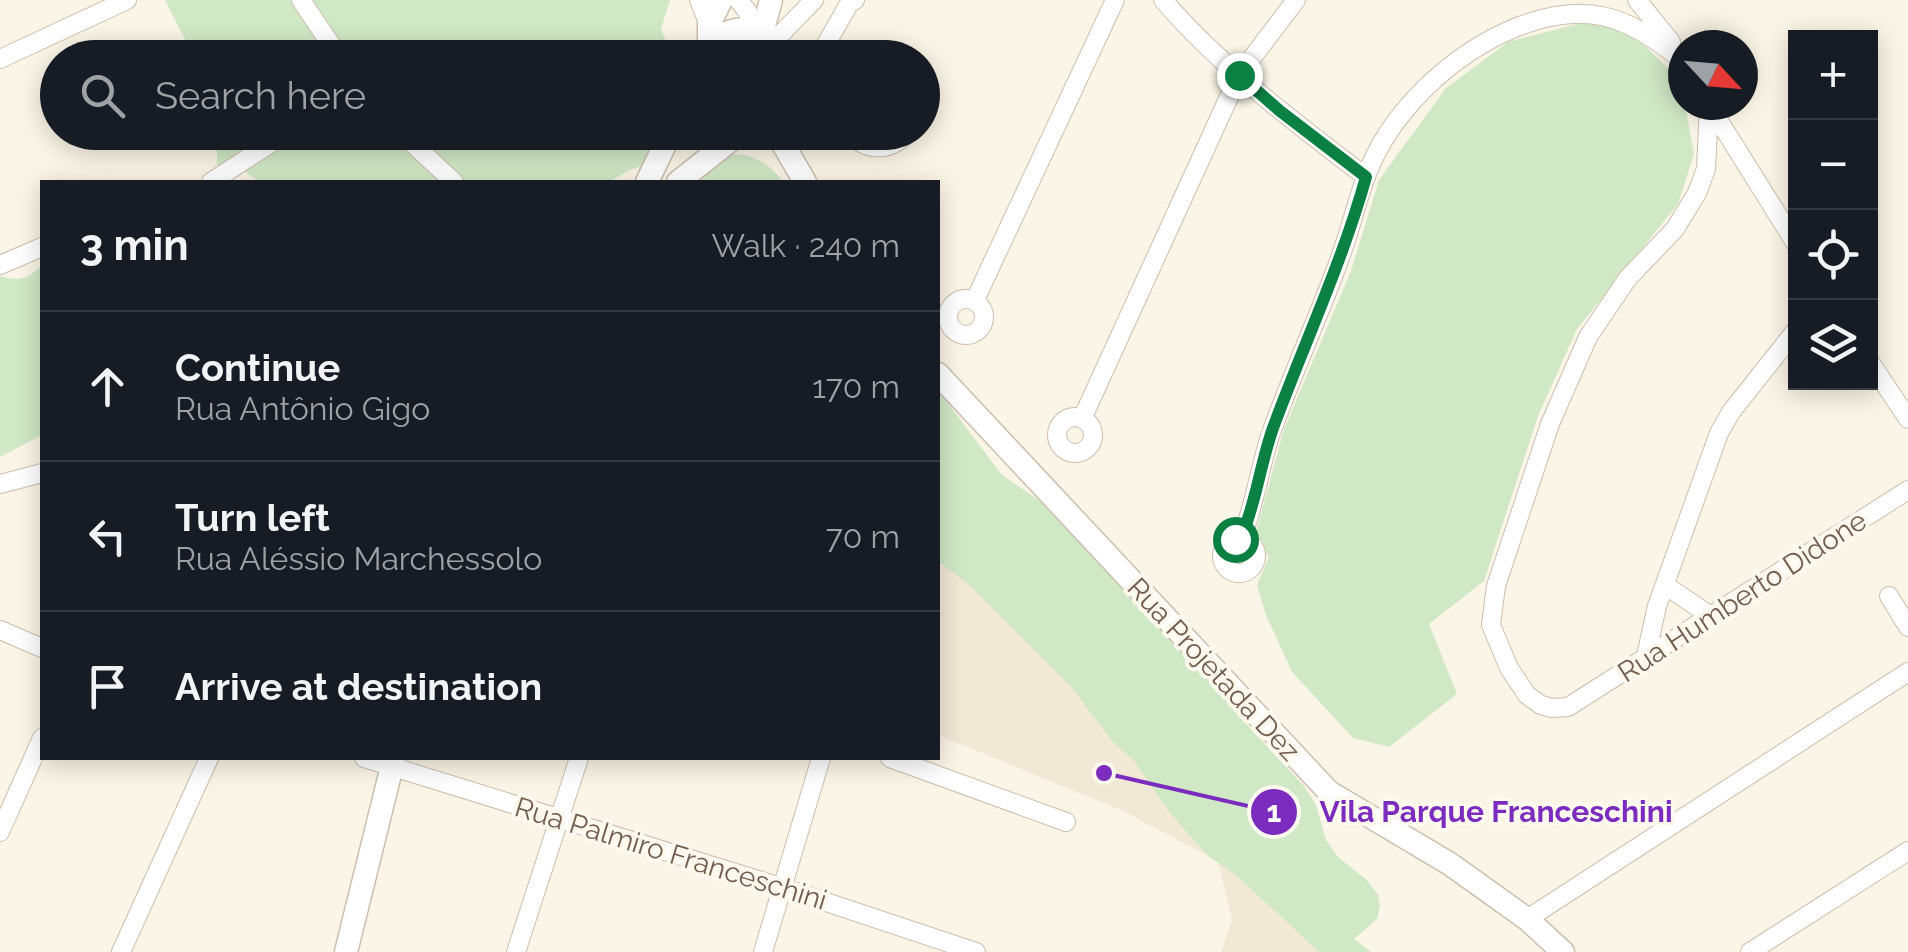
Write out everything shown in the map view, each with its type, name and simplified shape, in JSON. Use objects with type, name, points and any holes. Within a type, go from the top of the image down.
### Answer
[{"type":"street","points":[[41,40],[127,0]]},
{"type":"street","points":[[301,0],[328,40]]},
{"type":"street","points":[[699,0],[706,40]]},
{"type":"street","points":[[707,40],[721,0]]},
{"type":"street","points":[[738,0],[768,40]]},
{"type":"street","points":[[768,40],[771,0]]},
{"type":"street","points":[[768,40],[814,0]]},
{"type":"street","points":[[975,300],[1115,0]]},
{"type":"street","points":[[1163,0],[1280,111],[1366,177]]},
{"type":"street","points":[[1082,419],[1239,75],[1296,0]]},
{"type":"street","points":[[1241,538],[1272,432],[1342,256],[1366,177],[1399,120],[1451,64],[1497,35],[1576,6],[1627,22],[1657,39],[1683,61],[1637,0]]},
{"type":"street","points":[[832,40],[850,1]]},
{"type":"street","points":[[711,40],[734,30],[768,40]]},
{"type":"street","points":[[0,59],[40,40]]},
{"type":"street","name":"Rua Humberto Didone","points":[[1708,120],[1706,168],[1697,194],[1675,229],[1628,278],[1588,337],[1550,424],[1496,586],[1491,625],[1496,644],[1527,695],[1552,708],[1576,703],[1908,490]]},
{"type":"street","points":[[1718,120],[1788,231]]},
{"type":"street","points":[[214,180],[260,150]]},
{"type":"street","points":[[419,150],[452,180]]},
{"type":"street","points":[[648,180],[662,150]]},
{"type":"street","points":[[681,180],[718,150]]},
{"type":"street","points":[[786,150],[803,180]]},
{"type":"street","points":[[0,264],[40,248]]},
{"type":"street","points":[[1646,656],[1664,585],[1719,433],[1730,412],[1788,340]]},
{"type":"street","points":[[1878,374],[1908,419]]},
{"type":"street","name":"Rua Projetada Dez","points":[[940,376],[1329,792],[1450,864],[1527,919],[1562,952]]},
{"type":"street","points":[[0,484],[40,474]]},
{"type":"street","points":[[1664,585],[1709,615]]},
{"type":"street","points":[[1889,596],[1908,627]]},
{"type":"street","points":[[0,630],[40,647]]},
{"type":"street","points":[[1527,919],[1908,672]]},
{"type":"street","points":[[0,832],[40,742]]},
{"type":"street","points":[[121,952],[207,760]]},
{"type":"street","points":[[516,952],[578,760]]},
{"type":"street","points":[[763,952],[821,760]]},
{"type":"street","points":[[896,760],[1066,822]]},
{"type":"street","points":[[346,952],[393,761]]},
{"type":"street","name":"Rua Palmiro Franceschini","points":[[393,761],[560,819],[976,952]]},
{"type":"street","points":[[1750,952],[1908,851]]},
{"type":"shaded area","points":[[940,524],[1341,952],[1221,952],[1232,920],[1218,861],[1121,810],[940,736]]},
{"type":"green space","points":[[165,0],[670,0],[661,29],[665,40],[185,40]]},
{"type":"green space","points":[[1585,22],[1625,27],[1668,68],[1668,120],[1688,120],[1694,154],[1678,204],[1577,329],[1538,416],[1484,581],[1429,624],[1457,694],[1389,747],[1353,738],[1292,672],[1257,585],[1269,557],[1254,539],[1284,429],[1351,271],[1379,180],[1446,88],[1508,42]]},
{"type":"green space","points":[[217,150],[651,150],[645,165],[612,180],[257,180],[236,166],[217,170]]},
{"type":"green space","points":[[730,154],[746,156],[760,161],[781,180],[702,180],[720,159]]},
{"type":"green space","points":[[40,267],[40,436],[0,457],[0,276],[13,279]]},
{"type":"green space","points":[[940,393],[1002,475],[1070,527],[1179,641],[1237,714],[1304,786],[1316,805],[1326,840],[1378,895],[1377,919],[1354,939],[1371,952],[1319,952],[1235,874],[1209,857],[1072,688],[968,584],[940,563]]},
{"type":"place","name":"Vila Parque Franceschini","points":[[1104,773]]},
{"type":"route","points":[[1235,539],[1241,538],[1250,517],[1272,432],[1336,271],[1366,177],[1239,75]]}]
